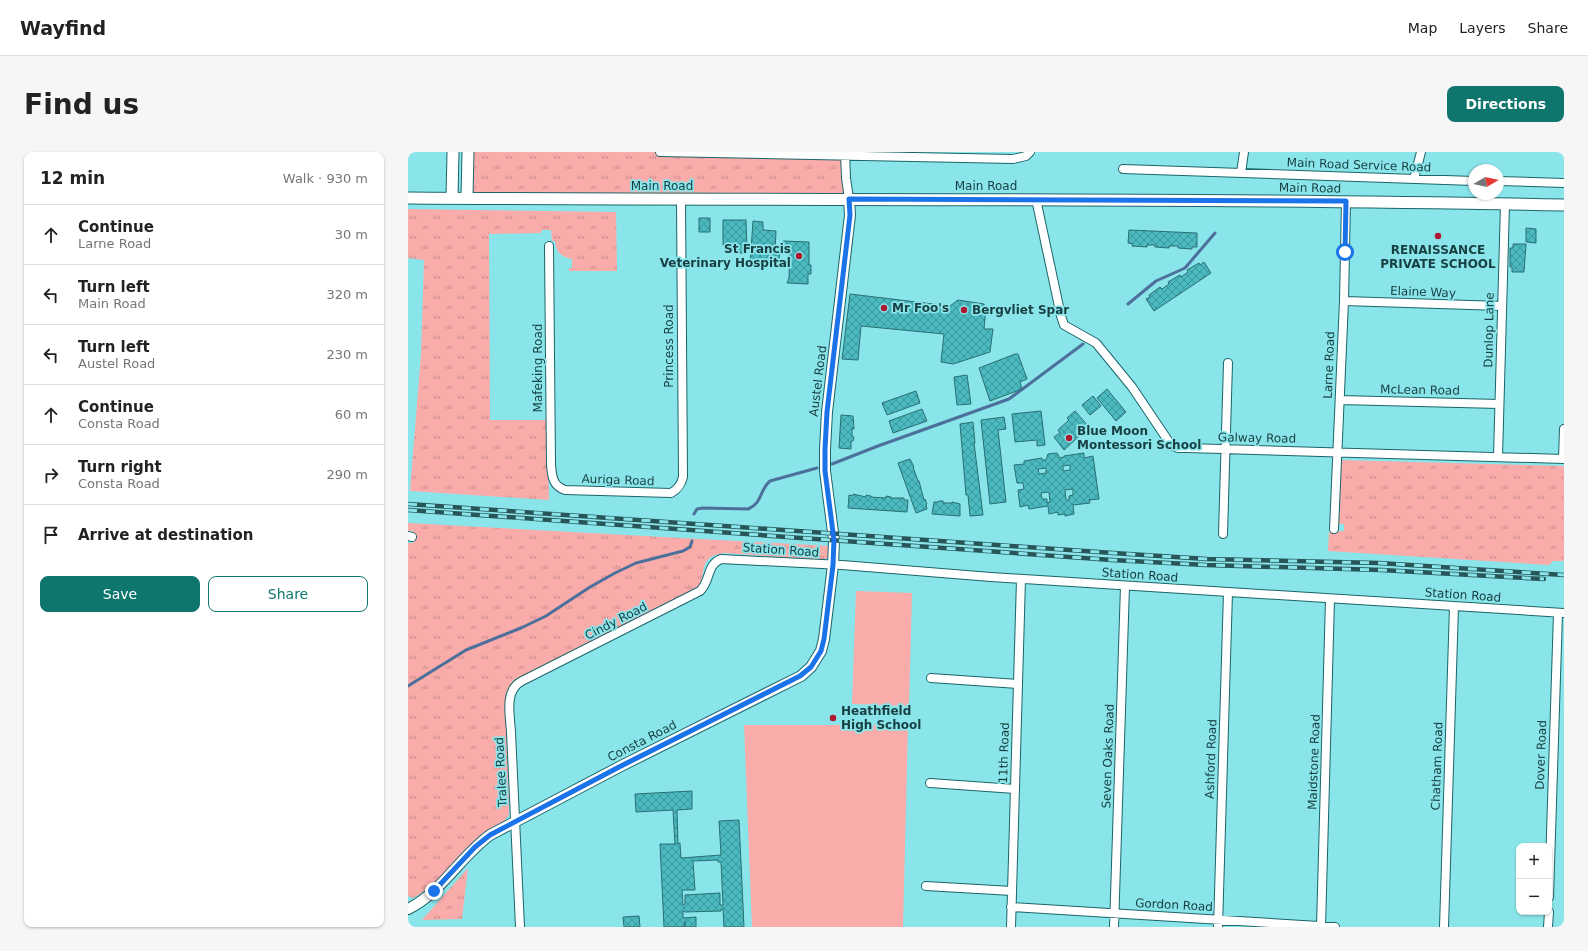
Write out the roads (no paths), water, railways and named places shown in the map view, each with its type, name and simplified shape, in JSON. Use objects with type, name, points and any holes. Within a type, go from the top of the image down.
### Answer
[{"type":"main road","points":[[452,198],[453,152]]},
{"type":"main road","points":[[467,197],[468,152]]},
{"type":"main road","name":"Main Road","points":[[408,198],[467,197],[681,200],[1036,199],[1346,201],[1564,205]]},
{"type":"street","points":[[660,152],[845,154],[1013,159],[1026,156],[1030,152]]},
{"type":"street","points":[[1241,173],[1244,152]]},
{"type":"street","points":[[1414,180],[1421,152]]},
{"type":"street","points":[[845,154],[849,199]]},
{"type":"street","name":"Main Road Service Road","points":[[1123,169],[1468,181]]},
{"type":"street","points":[[1504,181],[1564,183]]},
{"type":"street","name":"Austel Road","points":[[833,565],[834,534],[825,467],[827,412],[850,215],[849,199]]},
{"type":"street","name":"Galway Road","points":[[1036,199],[1064,325],[1096,343],[1132,387],[1172,445],[1178,448],[1563,459]]},
{"type":"street","name":"Princess Road","points":[[677,490],[683,477],[681,200]]},
{"type":"street","name":"Larne Road","points":[[1334,529],[1344,301],[1346,201]]},
{"type":"street","name":"Dunlop Lane","points":[[1498,457],[1505,204]]},
{"type":"street","name":"Mafeking Road","points":[[549,246],[551,465],[554,483],[559,488]]},
{"type":"street","name":"Elaine Way","points":[[1344,301],[1502,306]]},
{"type":"street","points":[[1223,534],[1228,363]]},
{"type":"street","name":"McLean Road","points":[[1340,400],[1499,404]]},
{"type":"street","points":[[1563,459],[1564,429]]},
{"type":"street","name":"Auriga Road","points":[[559,488],[565,490],[660,494],[670,493],[677,490]]},
{"type":"street","name":"Station Road","points":[[716,562],[725,559],[833,565],[1125,586],[1561,613]]},
{"type":"street","name":"Cindy Road","points":[[512,689],[522,681],[700,591],[706,584],[711,567],[716,562]]},
{"type":"street","name":"Consta Road","points":[[408,909],[424,900],[483,840],[496,831],[800,676],[811,667],[823,645],[833,565]]},
{"type":"street","name":"11th Road","points":[[1011,927],[1021,579]]},
{"type":"street","name":"Seven Oaks Road","points":[[1114,927],[1125,586]]},
{"type":"street","name":"Ashford Road","points":[[1218,923],[1228,592]]},
{"type":"street","name":"Maidstone Road","points":[[1321,927],[1330,599]]},
{"type":"street","name":"Chatham Road","points":[[1444,927],[1454,606]]},
{"type":"street","name":"Dover Road","points":[[1550,879],[1561,613]]},
{"type":"street","points":[[931,678],[1018,684]]},
{"type":"street","name":"Tralee Road","points":[[512,689],[510,694],[510,706],[520,927]]},
{"type":"street","points":[[930,783],[1015,789]]},
{"type":"street","points":[[926,886],[1012,892]]},
{"type":"street","name":"Gordon Road","points":[[1012,907],[1115,913],[1218,923],[1335,927]]},
{"type":"street","points":[[1548,927],[1549,915]]},
{"type":"waterway","points":[[1128,304],[1156,281],[1185,268],[1215,233]]},
{"type":"waterway","points":[[832,464],[1009,399],[1083,344]]},
{"type":"waterway","points":[[694,514],[697,509],[703,508],[748,509],[759,500],[764,488],[770,481],[817,468]]},
{"type":"waterway","points":[[408,686],[466,650],[521,628],[546,616],[590,587],[615,573],[636,563],[683,551],[690,547],[692,541]]},
{"type":"railway","points":[[408,504],[1207,559],[1379,563],[1564,575]]},
{"type":"railway","points":[[408,510],[1112,560],[1206,565],[1381,570],[1544,579]]},
{"type":"place","name":"RENAISSANCE PRIVATE SCHOOL","points":[[1438,236]]},
{"type":"place","name":"St Francis Veterinary Hospital","points":[[799,256]]},
{"type":"place","name":"Mr Foo's","points":[[884,308]]},
{"type":"place","name":"Bergvliet Spar","points":[[964,310]]},
{"type":"place","name":"Blue Moon Montessori School","points":[[1069,438]]},
{"type":"place","name":"Heathfield High School","points":[[833,718]]}]
